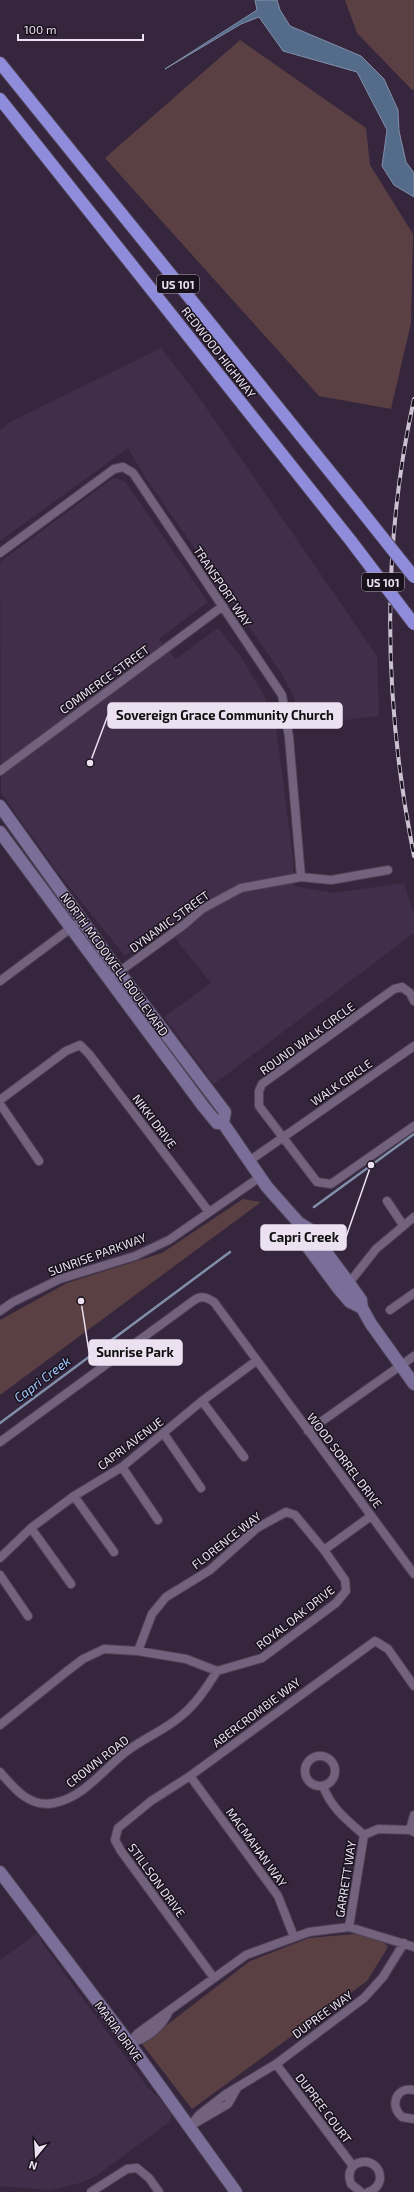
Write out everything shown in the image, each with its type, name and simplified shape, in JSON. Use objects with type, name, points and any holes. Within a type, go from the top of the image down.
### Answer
[{"type":"highway","name":"REDWOOD HIGHWAY","points":[[0,64],[414,577]]},
{"type":"highway","name":"REDWOOD HIGHWAY","points":[[0,99],[351,540],[414,624]]},
{"type":"main road","name":"NORTH MCDOWELL BOULEVARD","points":[[0,806],[119,972],[225,1112],[223,1123],[260,1177],[299,1223],[309,1229],[349,1282],[361,1300],[362,1308],[400,1366],[414,1384]]},
{"type":"main road","name":"NORTH MCDOWELL BOULEVARD","points":[[0,832],[203,1106],[217,1123],[223,1123]]},
{"type":"main road","name":"NORTH MCDOWELL BOULEVARD","points":[[299,1223],[304,1242],[329,1277],[350,1302],[362,1308]]},
{"type":"main road","name":"MARIA DRIVE","points":[[2,1879],[128,2043],[236,2192]]},
{"type":"street","name":"TRANSPORT WAY","points":[[0,553],[114,469],[123,467],[133,473],[282,696],[285,708],[301,877]]},
{"type":"street","name":"COMMERCE STREET","points":[[0,771],[223,606]]},
{"type":"street","name":"DYNAMIC STREET","points":[[109,979],[202,909],[235,890],[301,877],[331,880],[388,870]]},
{"type":"street","points":[[0,981],[82,919]]},
{"type":"street","name":"ROUND WALK CIRCLE","points":[[414,1001],[410,992],[402,987],[394,989],[262,1084],[259,1091],[259,1106],[317,1182],[331,1184],[414,1126]]},
{"type":"street","name":"NIKKI DRIVE","points":[[0,1100],[66,1050],[80,1045],[94,1060],[209,1212]]},
{"type":"street","name":"WALK CIRCLE","points":[[283,1138],[414,1046]]},
{"type":"street","points":[[0,1104],[39,1161]]},
{"type":"street","points":[[249,1161],[283,1138]]},
{"type":"street","name":"SUNRISE PARKWAY","points":[[0,1311],[13,1302],[60,1279],[135,1256],[170,1240],[260,1177]]},
{"type":"street","points":[[387,1201],[404,1225]]},
{"type":"street","points":[[349,1282],[376,1248],[414,1217]]},
{"type":"street","points":[[390,1310],[414,1293]]},
{"type":"street","name":"WOOD SORREL DRIVE","points":[[0,1442],[199,1296],[207,1297],[214,1302],[414,1574]]},
{"type":"street","points":[[308,1431],[414,1356]]},
{"type":"street","name":"CAPRI AVENUE","points":[[0,1558],[31,1528],[74,1496],[122,1468],[202,1401],[256,1361]]},
{"type":"street","points":[[202,1401],[244,1457]]},
{"type":"street","points":[[164,1434],[201,1488]]},
{"type":"street","points":[[122,1468],[158,1520]]},
{"type":"street","points":[[74,1496],[114,1552]]},
{"type":"street","name":"FLORENCE WAY","points":[[138,1651],[152,1614],[166,1597],[210,1570],[257,1528],[274,1518],[286,1512],[295,1515],[324,1550]]},
{"type":"street","points":[[324,1550],[371,1516]]},
{"type":"street","points":[[31,1528],[72,1584]]},
{"type":"street","name":"ROYAL OAK DRIVE","points":[[217,1671],[262,1658],[336,1603],[346,1591],[345,1580],[324,1550]]},
{"type":"street","points":[[0,1575],[28,1616]]},
{"type":"street","name":"ABERCROMBIE WAY","points":[[151,1801],[190,1776],[375,1641],[388,1649],[414,1686]]},
{"type":"street","points":[[0,1726],[83,1659],[104,1648],[138,1651],[186,1659],[217,1671]]},
{"type":"street","name":"CROWN ROAD","points":[[0,1772],[20,1795],[38,1803],[54,1803],[78,1794],[128,1750],[181,1717],[202,1694],[217,1671]]},
{"type":"street","name":"MACMAHAN WAY","points":[[190,1776],[278,1896],[294,1937]]},
{"type":"street","points":[[323,1786],[328,1799],[337,1811],[364,1836],[378,1829],[412,1831],[414,1815]]},
{"type":"street","name":"STILLSON DRIVE","points":[[151,1801],[118,1828],[114,1840],[214,1978]]},
{"type":"street","name":"GARRETT WAY","points":[[349,1926],[364,1836]]},
{"type":"street","points":[[128,2043],[140,2041],[165,2022],[170,2010],[246,1955],[294,1937],[309,1932],[349,1926],[414,1946]]},
{"type":"street","name":"DUPREE WAY","points":[[189,2127],[228,2104],[238,2087],[276,2064],[364,1998],[383,1977],[404,1943]]},
{"type":"street","name":"DUPREE COURT","points":[[276,2064],[353,2166]]},
{"type":"street","points":[[414,2090],[401,2092],[398,2095],[394,2105],[395,2110],[402,2117],[414,2119]]},
{"type":"street","points":[[361,2192],[354,2188],[349,2180],[353,2166],[362,2162],[373,2164],[379,2172],[379,2182],[376,2187],[368,2192]]},
{"type":"street","points":[[91,2192],[127,2169],[137,2168],[149,2178],[159,2192]]},
{"type":"shaded area","points":[[345,0],[414,0],[414,89],[412,90],[357,33]]},
{"type":"shaded area","points":[[240,40],[366,128],[370,165],[413,234],[411,323],[391,409],[319,396],[105,158]]},
{"type":"shaded area","points":[[161,348],[198,396],[377,656],[379,716],[297,726],[294,697],[282,674],[145,477],[128,448],[0,541],[0,430],[12,421]]},
{"type":"shaded area","points":[[113,478],[125,481],[208,602],[159,639],[176,659],[218,628],[240,655],[264,695],[276,727],[293,859],[294,886],[334,893],[404,883],[414,914],[414,933],[214,1084],[164,1017],[211,983],[166,927],[125,956],[59,874],[1,793],[0,562]]},
{"type":"shaded area","points":[[243,1199],[261,1202],[0,1395],[0,1320],[67,1283],[162,1253]]},
{"type":"shaded area","points":[[37,1933],[45,1947],[149,2089],[161,2100],[172,2114],[169,2122],[96,2176],[77,2184],[50,2190],[0,2186],[0,1960]]},
{"type":"shaded area","points":[[355,1934],[382,1940],[388,1947],[367,1981],[192,2109],[142,2044],[250,1961],[309,1938]]},
{"type":"water","points":[[255,0],[277,0],[280,10],[290,26],[361,56],[384,79],[398,110],[399,131],[406,162],[414,173],[414,197],[394,185],[382,166],[387,130],[357,72],[283,51],[259,17],[241,24],[165,69],[257,10]]},
{"type":"waterway","name":"Capri Creek","points":[[314,1207],[414,1134]]},
{"type":"waterway","name":"Capri Creek","points":[[0,1423],[230,1252]]},
{"type":"railway","points":[[414,399],[403,456],[396,512],[390,627],[392,685],[397,742],[404,799],[414,856]]},
{"type":"place","name":"Sovereign Grace Community Church","points":[[90,763]]},
{"type":"place","name":"Capri Creek","points":[[371,1165]]},
{"type":"place","name":"Sunrise Park","points":[[81,1301]]}]
